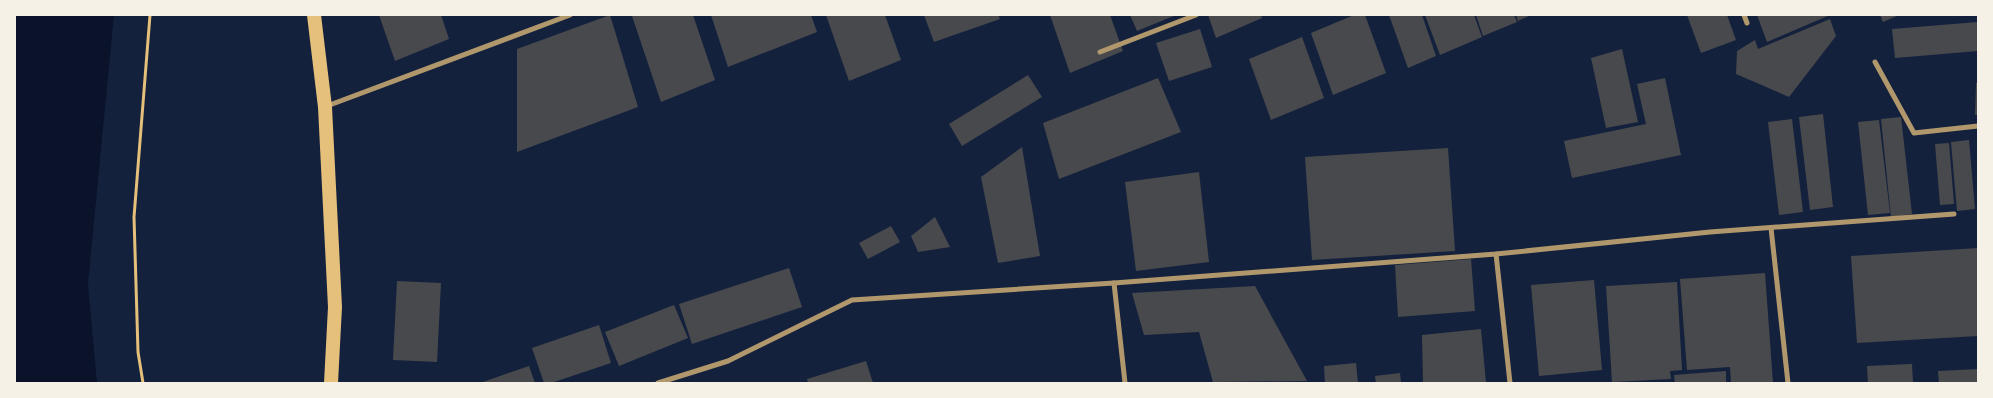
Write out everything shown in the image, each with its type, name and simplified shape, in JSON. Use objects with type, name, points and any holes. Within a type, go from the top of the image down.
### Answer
[{"type":"highway","points":[[314,15],[325,107],[335,306],[331,383]]},
{"type":"street","points":[[325,107],[570,15]]},
{"type":"street","points":[[1100,52],[1196,15]]},
{"type":"street","points":[[1744,15],[1746,22]]},
{"type":"street","points":[[1875,62],[1914,133],[1978,126]]},
{"type":"street","points":[[658,383],[728,361],[852,300],[1114,283],[1496,254],[1710,232],[1954,214]]},
{"type":"street","points":[[1771,228],[1788,383]]},
{"type":"street","points":[[1496,254],[1510,383]]},
{"type":"street","points":[[1114,283],[1125,383]]},
{"type":"path","points":[[143,383],[138,352],[134,216],[150,15]]},
{"type":"water","points":[[15,15],[114,15],[88,284],[97,383],[15,383]]},
{"type":"building","points":[[379,15],[441,15],[449,39],[395,61]]},
{"type":"building","points":[[610,15],[638,107],[517,152],[517,49]]},
{"type":"building","points":[[693,15],[715,80],[661,102],[632,16]]},
{"type":"building","points":[[711,15],[811,15],[817,32],[728,67]]},
{"type":"building","points":[[826,15],[885,15],[901,60],[849,81]]},
{"type":"building","points":[[924,15],[998,15],[1000,19],[934,42]]},
{"type":"building","points":[[1050,15],[1110,15],[1123,51],[1070,73]]},
{"type":"building","points":[[1130,15],[1176,15],[1137,31]]},
{"type":"building","points":[[1208,15],[1261,15],[1262,18],[1216,38]]},
{"type":"building","points":[[1354,15],[1365,15],[1386,73],[1333,95],[1311,33]]},
{"type":"building","points":[[1389,15],[1422,15],[1436,56],[1408,68]]},
{"type":"building","points":[[1425,15],[1474,15],[1482,37],[1440,55]]},
{"type":"building","points":[[1476,15],[1514,15],[1517,22],[1483,36]]},
{"type":"building","points":[[1516,15],[1531,15],[1518,21]]},
{"type":"building","points":[[1687,15],[1727,15],[1736,40],[1701,53]]},
{"type":"building","points":[[1757,15],[1830,15],[1767,42]]},
{"type":"building","points":[[1880,15],[1899,15],[1883,22]]},
{"type":"building","points":[[1830,19],[1836,36],[1789,97],[1736,74],[1737,51],[1755,40],[1758,49]]},
{"type":"building","points":[[1978,22],[1978,51],[1895,58],[1892,29]]},
{"type":"building","points":[[1200,29],[1212,67],[1169,81],[1156,43]]},
{"type":"building","points":[[1302,37],[1324,98],[1271,120],[1249,59]]},
{"type":"building","points":[[1622,49],[1638,122],[1606,128],[1591,58]]},
{"type":"building","points":[[1028,75],[1042,97],[962,146],[949,124]]},
{"type":"building","points":[[1158,78],[1181,132],[1059,179],[1043,123]]},
{"type":"building","points":[[1665,78],[1681,155],[1572,178],[1564,141],[1646,124],[1637,84]]},
{"type":"building","points":[[1976,83],[1978,83],[1978,115],[1975,115]]},
{"type":"building","points":[[1823,114],[1833,207],[1810,210],[1799,117]]},
{"type":"building","points":[[1901,117],[1912,214],[1891,217],[1881,119]]},
{"type":"building","points":[[1792,119],[1803,212],[1779,215],[1768,122]]},
{"type":"building","points":[[1879,120],[1890,213],[1868,215],[1858,122]]},
{"type":"building","points":[[1969,140],[1975,209],[1957,211],[1951,142]]},
{"type":"building","points":[[1949,143],[1954,204],[1940,205],[1935,144]]},
{"type":"building","points":[[1022,147],[1040,256],[998,263],[981,177]]},
{"type":"building","points":[[1448,148],[1455,251],[1312,260],[1305,157]]},
{"type":"building","points":[[1199,172],[1209,262],[1136,271],[1125,182]]},
{"type":"building","points":[[935,217],[950,247],[918,252],[911,236]]},
{"type":"building","points":[[891,226],[900,242],[868,259],[859,243]]},
{"type":"building","points":[[1978,248],[1978,336],[1857,343],[1851,256]]},
{"type":"building","points":[[1471,259],[1475,311],[1398,317],[1395,265]]},
{"type":"building","points":[[789,268],[802,307],[692,344],[679,304]]},
{"type":"building","points":[[1765,273],[1773,383],[1731,383],[1730,367],[1687,370],[1680,279]]},
{"type":"building","points":[[1594,280],[1602,370],[1539,376],[1531,285]]},
{"type":"building","points":[[397,281],[441,283],[437,362],[393,360]]},
{"type":"building","points":[[1677,282],[1682,370],[1670,371],[1671,379],[1612,382],[1606,286]]},
{"type":"building","points":[[1255,286],[1307,381],[1213,382],[1199,332],[1144,335],[1132,293]]},
{"type":"building","points":[[674,305],[688,338],[619,366],[605,332]]},
{"type":"building","points":[[599,325],[611,363],[551,383],[544,383],[532,348]]},
{"type":"building","points":[[1481,329],[1486,383],[1423,383],[1422,335]]},
{"type":"building","points":[[866,361],[873,383],[808,383],[807,379]]},
{"type":"building","points":[[1356,363],[1358,383],[1325,383],[1324,366]]},
{"type":"building","points":[[1912,364],[1913,383],[1868,383],[1867,366]]},
{"type":"building","points":[[529,366],[535,383],[480,383]]},
{"type":"building","points":[[1978,369],[1978,383],[1939,383],[1938,371]]},
{"type":"building","points":[[1726,371],[1726,383],[1675,383],[1674,375]]},
{"type":"building","points":[[1400,373],[1401,383],[1376,383],[1375,376]]}]
